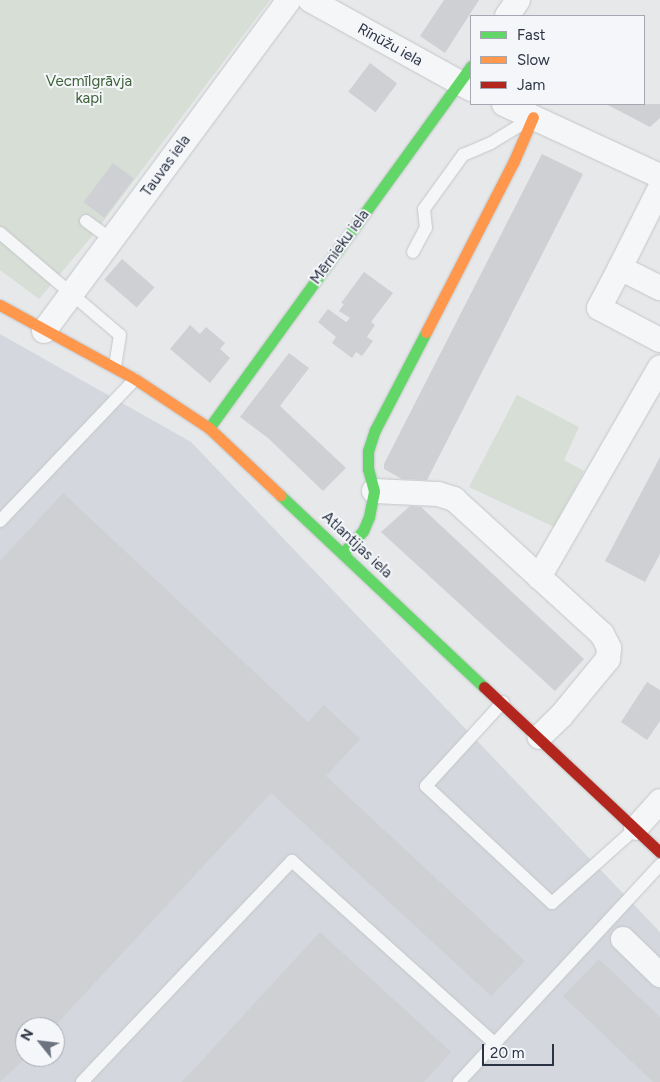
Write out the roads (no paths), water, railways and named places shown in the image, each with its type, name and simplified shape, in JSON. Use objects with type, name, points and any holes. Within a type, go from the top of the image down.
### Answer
[{"type":"street","name":"Tauvas iela","points":[[44,331],[288,0]]},
{"type":"street","name":"Rīnūžu iela","points":[[310,0],[467,79]]},
{"type":"street","points":[[508,15],[518,0]]},
{"type":"street","name":"Mērnieku iela","points":[[209,428],[467,79]]},
{"type":"street","points":[[506,105],[660,176]]},
{"type":"street","points":[[343,553],[363,531],[374,491],[368,460],[375,430],[533,117]]},
{"type":"street","points":[[660,188],[599,308],[660,340]]},
{"type":"street","points":[[620,268],[660,288]]},
{"type":"street","name":"Atlantijas iela","points":[[0,305],[44,331],[135,379],[209,428],[503,702],[660,852]]},
{"type":"street","points":[[539,577],[660,367]]},
{"type":"street","points":[[374,491],[438,494],[454,499],[602,634],[609,648],[608,659],[539,737]]},
{"type":"street","points":[[636,828],[660,801]]},
{"type":"street","points":[[623,939],[660,974]]},
{"type":"lane","points":[[413,252],[426,228],[424,209],[463,155],[491,143],[533,117]]},
{"type":"lane","points":[[86,221],[112,240]]},
{"type":"lane","points":[[0,233],[120,335],[115,368]]},
{"type":"lane","points":[[0,521],[135,379]]},
{"type":"lane","points":[[503,702],[426,786],[552,903],[636,828]]},
{"type":"lane","points":[[82,1082],[292,861],[493,1042]]},
{"type":"lane","points":[[459,1082],[493,1042],[660,865]]},
{"type":"park label","name":"Vecmīlgrāvja kapi","points":[[89,90]]}]
